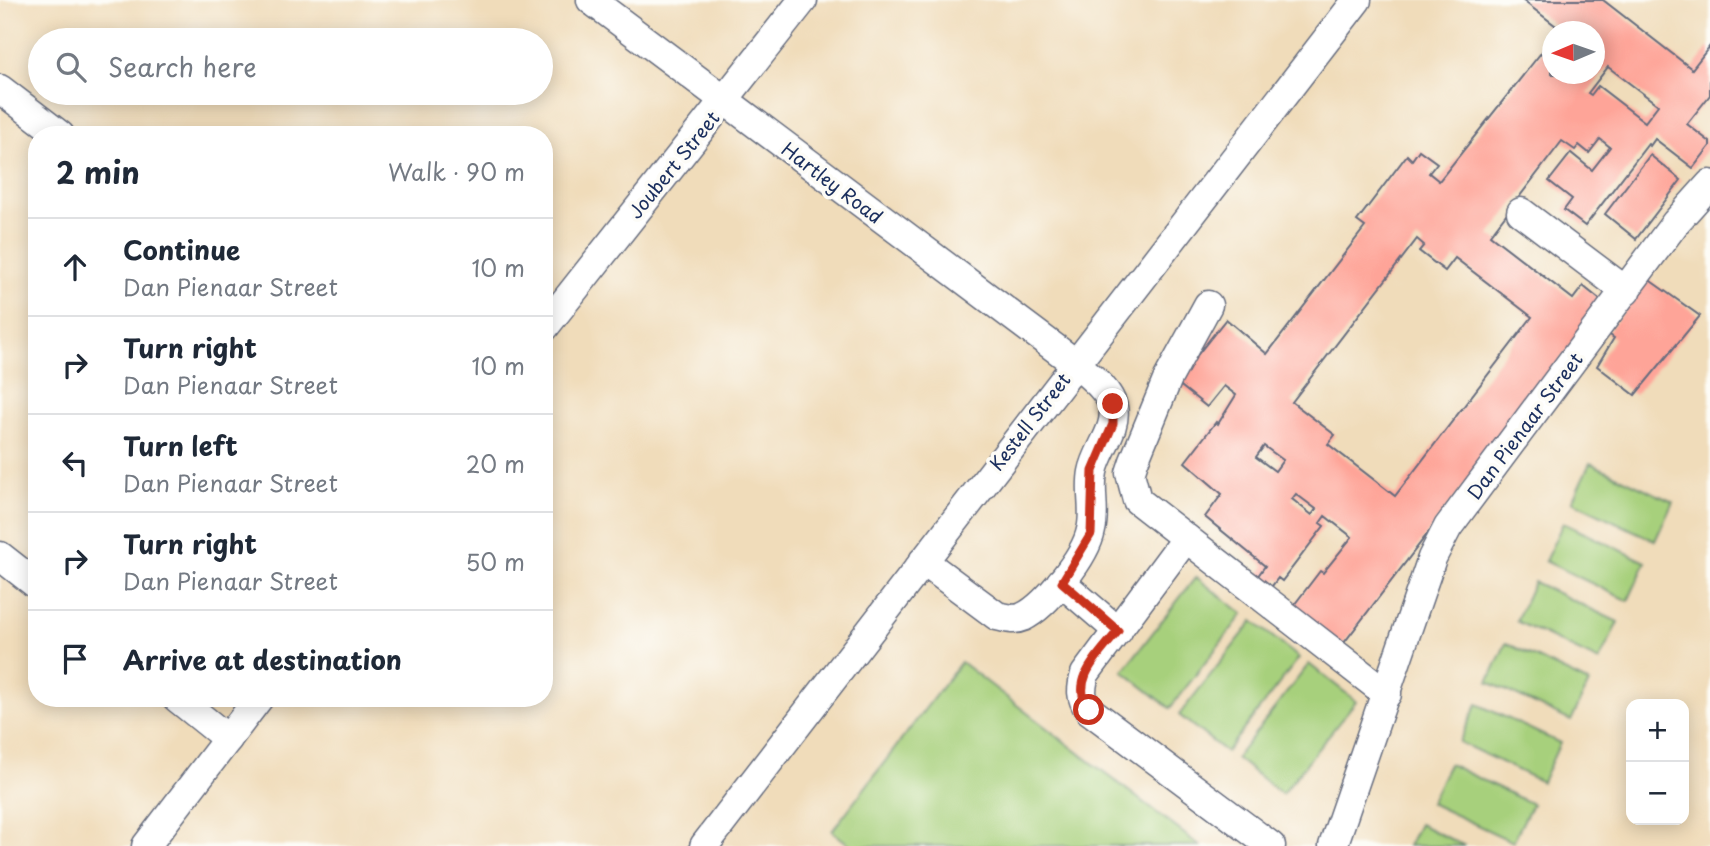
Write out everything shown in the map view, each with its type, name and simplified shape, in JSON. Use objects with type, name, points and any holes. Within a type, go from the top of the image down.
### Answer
[{"type":"street","name":"Hartley Road","points":[[591,0],[724,103],[1075,363]]},
{"type":"street","name":"Joubert Street","points":[[553,317],[803,0]]},
{"type":"street","name":"Kestell Street","points":[[704,846],[1357,0]]},
{"type":"street","points":[[0,89],[48,126]]},
{"type":"street","name":"Dan Pienaar Street","points":[[1333,846],[1432,558],[1448,527],[1676,222],[1710,184]]},
{"type":"street","points":[[1521,212],[1626,291]]},
{"type":"street","points":[[1208,305],[1168,378],[1130,473],[1137,500],[1387,694]]},
{"type":"street","points":[[923,561],[997,616],[1010,620],[1030,613],[1062,582],[1091,534],[1093,471],[1113,424],[1113,404],[1104,390],[1075,363]]},
{"type":"street","points":[[1186,538],[1084,674],[1082,701],[1089,710],[1271,846]]},
{"type":"street","points":[[0,556],[28,578]]},
{"type":"street","points":[[1062,582],[1118,631]]},
{"type":"street","points":[[188,707],[228,739]]},
{"type":"street","points":[[146,846],[252,707]]},
{"type":"green space","points":[[1590,463],[1673,502],[1655,541],[1572,501]]},
{"type":"green space","points":[[1563,523],[1646,562],[1628,601],[1545,561]]},
{"type":"green space","points":[[1196,577],[1243,614],[1170,708],[1123,671]]},
{"type":"green space","points":[[1534,582],[1618,622],[1599,661],[1516,621]]},
{"type":"green space","points":[[1253,621],[1299,658],[1226,752],[1179,715]]},
{"type":"green space","points":[[1506,643],[1589,683],[1571,721],[1488,682]]},
{"type":"green space","points":[[961,662],[1200,846],[851,846],[832,831]]},
{"type":"green space","points":[[1309,664],[1356,701],[1282,794],[1236,758]]},
{"type":"green space","points":[[1477,704],[1560,743],[1542,782],[1459,742]]},
{"type":"green space","points":[[1449,764],[1532,804],[1513,842],[1430,803]]},
{"type":"green space","points":[[1419,824],[1465,846],[1408,846]]},
{"type":"building","points":[[1522,0],[1603,0],[1692,69],[1710,46],[1710,95],[1687,124],[1710,142],[1710,146],[1693,168],[1655,139],[1650,146],[1648,144],[1585,226],[1564,210],[1572,199],[1549,181],[1571,153],[1592,170],[1610,147],[1600,139],[1589,153],[1579,145],[1575,150],[1562,141],[1490,235],[1573,299],[1583,286],[1604,303],[1340,648],[1291,609],[1320,571],[1323,573],[1352,537],[1325,516],[1320,523],[1324,526],[1282,581],[1278,578],[1269,590],[1255,580],[1265,566],[1205,517],[1222,494],[1185,462],[1216,422],[1218,424],[1236,395],[1224,386],[1207,407],[1176,382],[1226,319],[1267,354],[1365,227],[1357,221],[1407,155],[1412,160],[1419,150],[1437,163],[1429,173],[1439,181],[1542,52],[1542,84],[1595,84],[1588,93],[1591,95],[1598,86],[1645,122],[1658,105],[1608,67],[1605,71],[1605,21],[1550,21]],"holes":[[[1417,239],[1424,245],[1419,251],[1445,271],[1455,258],[1532,317],[1395,496],[1328,444],[1335,435],[1292,402]],[[1264,446],[1283,460],[1275,471],[1256,457]],[[1296,494],[1316,509],[1312,515],[1292,499]]]},
{"type":"building","points":[[1650,155],[1681,180],[1636,239],[1605,214]]},
{"type":"building","points":[[1648,279],[1700,316],[1635,395],[1597,366],[1614,338],[1607,333]]},
{"type":"route","points":[[1089,710],[1082,701],[1084,674],[1118,631],[1062,582],[1091,534],[1094,517],[1091,493],[1093,471],[1113,424],[1113,404]]}]
